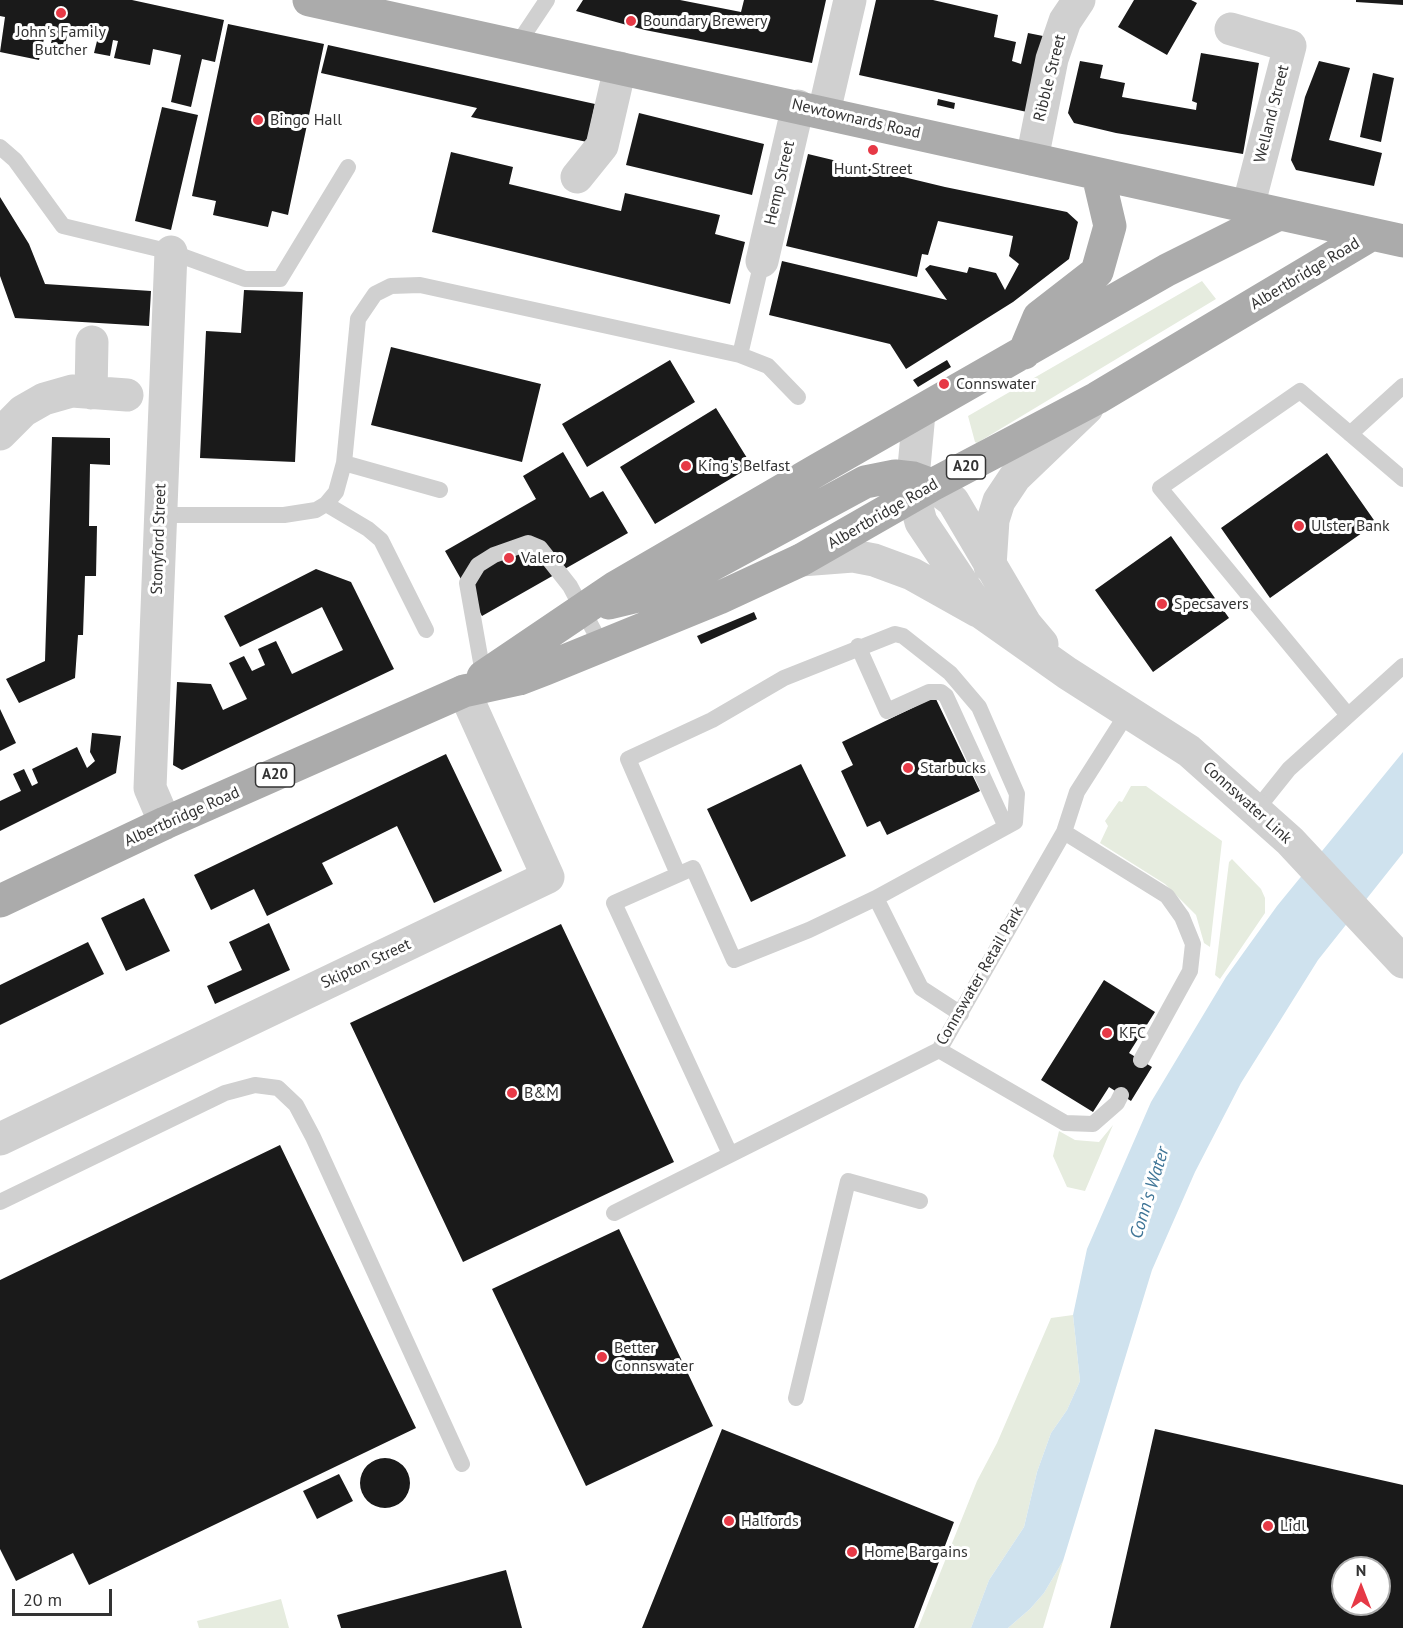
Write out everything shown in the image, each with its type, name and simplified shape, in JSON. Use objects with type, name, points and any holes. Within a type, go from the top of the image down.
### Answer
[{"type":"main road","name":"Newtownards Road","points":[[309,0],[1403,241]]},
{"type":"main road","points":[[1024,353],[1039,316],[1097,272],[1110,226],[1098,175]]},
{"type":"main road","name":"Albertbridge Road","points":[[0,901],[165,823],[478,685],[616,587],[1167,270],[1264,210]]},
{"type":"main road","name":"Albertbridge Road","points":[[478,685],[519,679],[602,646],[801,560],[920,486],[1097,398],[1372,234]]},
{"type":"main road","points":[[584,609],[667,589],[865,482],[895,477],[920,486]]},
{"type":"street","name":"Hemp Street","points":[[762,261],[811,109],[850,0]]},
{"type":"street","name":"Ribble Street","points":[[1032,159],[1052,59],[1065,21],[1079,0]]},
{"type":"street","name":"Welland Street","points":[[1231,29],[1290,46],[1264,210]]},
{"type":"street","points":[[577,177],[602,147],[620,68]]},
{"type":"street","name":"Stonyford Street","points":[[165,823],[150,788],[171,252]]},
{"type":"street","points":[[91,393],[92,342]]},
{"type":"street","points":[[0,434],[23,411],[44,399],[72,392],[127,395]]},
{"type":"street","points":[[990,566],[993,520],[1005,492],[1015,477],[1097,398]]},
{"type":"street","name":"Connswater Link","points":[[919,413],[921,522],[982,613]]},
{"type":"street","name":"Connswater Link","points":[[920,486],[953,501],[1026,625],[1067,673]]},
{"type":"street","name":"Connswater Link","points":[[801,560],[853,556],[874,560],[912,574],[982,613],[1067,673],[1189,751],[1257,809],[1290,841],[1403,962]]},
{"type":"street","name":"Skipton Street","points":[[0,1139],[548,878],[478,685]]},
{"type":"lane","points":[[517,45],[547,0]]},
{"type":"lane","points":[[0,147],[15,160],[63,226],[171,252],[245,279],[280,279],[348,167]]},
{"type":"lane","points":[[740,355],[762,261]]},
{"type":"lane","points":[[160,515],[284,515],[316,510],[326,504],[336,492],[344,463],[358,319],[375,294],[391,286],[420,285],[740,355],[768,366],[798,396]]},
{"type":"lane","points":[[1350,434],[1403,386]]},
{"type":"lane","points":[[1347,714],[1160,488],[1300,392],[1403,479]]},
{"type":"lane","points":[[344,463],[440,490]]},
{"type":"lane","points":[[326,504],[368,529],[381,540],[426,630]]},
{"type":"lane","points":[[478,685],[467,583],[478,565],[494,555],[528,543],[540,548],[570,586],[602,646]]},
{"type":"lane","points":[[678,874],[628,759],[712,720],[784,678],[858,646],[894,634],[903,636],[950,673],[979,707],[1017,794],[1016,822],[876,898],[808,930],[734,960],[693,868],[614,903],[730,1155]]},
{"type":"lane","points":[[858,646],[887,711],[928,692],[941,692],[945,696],[1006,827]]},
{"type":"lane","points":[[1257,809],[1288,769],[1403,666]]},
{"type":"lane","name":"Connswater Retail Park","points":[[614,1213],[939,1050],[1064,832],[1077,792],[1128,712]]},
{"type":"lane","points":[[1064,832],[1167,896],[1182,917],[1193,944],[1190,971],[1141,1060]]},
{"type":"lane","points":[[876,898],[921,988],[961,1014]]},
{"type":"lane","points":[[939,1050],[1065,1123],[1093,1124],[1117,1103],[1121,1095]]},
{"type":"lane","points":[[0,1202],[225,1093],[255,1085],[278,1088],[297,1106],[313,1137],[462,1464]]},
{"type":"lane","points":[[796,1398],[848,1181],[920,1201]]},
{"type":"shaded area","points":[[1202,281],[1216,299],[977,443],[975,442],[968,416]]},
{"type":"shaded area","points":[[1131,786],[1146,786],[1222,841],[1210,947],[1204,943],[1196,915],[1165,884],[1100,843],[1108,826],[1105,821],[1119,801],[1122,802]]},
{"type":"shaded area","points":[[1232,859],[1261,889],[1265,898],[1265,913],[1220,979],[1215,975],[1229,862]]},
{"type":"shaded area","points":[[1113,1125],[1085,1191],[1067,1187],[1053,1156],[1059,1131],[1075,1140],[1099,1142]]},
{"type":"shaded area","points":[[1073,1315],[1080,1381],[1067,1410],[1051,1433],[1037,1472],[1024,1527],[989,1580],[971,1628],[918,1628],[977,1481],[997,1443],[1051,1318]]},
{"type":"shaded area","points":[[1063,1561],[1043,1628],[1008,1628],[1044,1593]]},
{"type":"shaded area","points":[[281,1599],[289,1628],[199,1628],[197,1621]]},
{"type":"water","name":"Conn's Water","points":[[1403,752],[1403,853],[1318,960],[1241,1083],[1195,1172],[1152,1270],[1063,1561],[1044,1593],[1008,1628],[971,1628],[989,1580],[1024,1527],[1037,1472],[1051,1433],[1067,1410],[1080,1381],[1073,1315],[1087,1249],[1151,1102],[1226,977],[1277,906]]},
{"type":"building","points":[[0,0],[132,0],[224,20],[215,62],[202,59],[191,107],[171,102],[181,55],[153,49],[150,65],[114,58],[118,41],[113,40],[110,56],[94,53],[98,37],[68,30],[65,46],[51,43],[55,28],[47,26],[39,60],[0,52],[5,17],[0,16]]},
{"type":"building","points":[[583,0],[680,0],[741,12],[744,0],[826,0],[812,63],[645,30],[576,11]]},
{"type":"building","points":[[876,0],[933,0],[998,15],[994,37],[1016,42],[1012,61],[1021,64],[1028,33],[1043,36],[1027,112],[859,75]]},
{"type":"building","points":[[1134,0],[1191,0],[1197,3],[1167,55],[1118,27]]},
{"type":"building","points":[[1356,0],[1403,0],[1403,5],[1356,2]]},
{"type":"building","name":"Bingo Hall","points":[[228,24],[324,44],[288,215],[272,211],[268,227],[213,215],[216,201],[192,196]]},
{"type":"building","points":[[328,45],[595,104],[587,142],[471,117],[477,108],[321,73]]},
{"type":"building","points":[[1201,53],[1259,63],[1243,154],[1116,133],[1074,123],[1068,113],[1080,61],[1103,65],[1100,78],[1125,83],[1122,97],[1196,110],[1197,103],[1192,101]]},
{"type":"building","points":[[1319,61],[1350,68],[1329,140],[1382,153],[1374,186],[1296,170],[1291,160],[1305,97]]},
{"type":"building","points":[[1373,73],[1394,78],[1381,142],[1360,137]]},
{"type":"building","points":[[938,99],[955,103],[954,109],[937,105]]},
{"type":"building","points":[[162,107],[198,115],[171,230],[135,221]]},
{"type":"building","points":[[639,113],[764,144],[752,195],[626,165]]},
{"type":"building","points":[[451,152],[513,167],[509,184],[616,210],[621,211],[625,193],[720,215],[715,234],[745,242],[730,304],[432,232]]},
{"type":"building","points":[[808,154],[945,187],[1067,212],[1078,222],[1069,259],[1013,302],[906,369],[890,344],[769,315],[782,261],[947,300],[925,269],[930,265],[967,273],[969,267],[996,273],[1005,290],[1019,264],[1009,256],[1013,236],[938,221],[928,255],[922,254],[917,277],[786,246]]},
{"type":"building","points":[[0,197],[29,244],[45,284],[151,291],[149,326],[15,318],[0,276]]},
{"type":"building","points":[[244,290],[303,292],[295,462],[200,458],[206,331],[241,333]]},
{"type":"building","points":[[391,347],[541,384],[522,462],[371,425]]},
{"type":"building","points":[[670,360],[695,402],[587,467],[562,424]]},
{"type":"building","points":[[947,360],[951,367],[918,387],[913,380]]},
{"type":"building","name":"King's Belfast","points":[[716,408],[752,466],[655,524],[620,467]]},
{"type":"building","points":[[52,437],[110,438],[110,465],[90,464],[89,526],[97,526],[96,576],[85,576],[83,635],[78,635],[75,678],[19,703],[6,679],[45,661]]},
{"type":"building","points":[[563,452],[590,498],[603,491],[628,533],[482,616],[445,551],[536,499],[523,476]]},
{"type":"building","name":"Ulster Bank","points":[[1327,453],[1376,523],[1270,598],[1221,528]]},
{"type":"building","name":"Specsavers","points":[[1171,536],[1229,618],[1153,672],[1095,590]]},
{"type":"building","points":[[316,569],[351,582],[394,669],[182,770],[173,765],[177,682],[211,684],[223,710],[247,699],[229,663],[244,656],[252,671],[265,665],[258,649],[276,641],[292,674],[343,650],[322,607],[240,647],[224,616]]},
{"type":"building","points":[[754,612],[757,619],[701,644],[697,636]]},
{"type":"building","name":"Starbucks","points":[[935,697],[980,791],[887,835],[880,821],[867,827],[841,771],[853,765],[842,742]]},
{"type":"building","points":[[0,709],[16,743],[0,751]]},
{"type":"building","points":[[92,733],[121,736],[116,773],[0,831],[0,801],[21,791],[13,774],[24,769],[32,786],[38,783],[32,769],[77,747],[87,768],[95,761],[90,752]]},
{"type":"building","points":[[446,754],[502,871],[434,903],[397,826],[322,863],[333,884],[267,916],[254,889],[211,910],[194,875]]},
{"type":"building","points":[[801,764],[846,856],[751,902],[707,809]]},
{"type":"building","points":[[144,898],[170,951],[126,971],[101,918]]},
{"type":"building","points":[[269,923],[290,970],[215,1004],[207,986],[242,970],[229,942]]},
{"type":"building","name":"B&M","points":[[561,924],[674,1162],[463,1262],[350,1023]]},
{"type":"building","points":[[88,942],[104,974],[0,1025],[0,985]]},
{"type":"building","name":"KFC","points":[[1104,980],[1155,1012],[1129,1053],[1152,1067],[1131,1101],[1109,1087],[1093,1112],[1041,1080]]},
{"type":"building","points":[[280,1145],[416,1428],[89,1585],[73,1553],[16,1581],[0,1549],[0,1280]]},
{"type":"building","name":"Better Connswater","points":[[619,1229],[713,1426],[586,1486],[492,1289]]},
{"type":"building","name":"Home Bargains","points":[[722,1429],[954,1522],[914,1628],[642,1628]]},
{"type":"building","name":"Lidl","points":[[1155,1429],[1403,1485],[1403,1628],[1110,1628]]},
{"type":"building","points":[[380,1458],[390,1458],[403,1465],[410,1478],[410,1488],[403,1501],[390,1508],[380,1508],[371,1504],[364,1497],[360,1488],[360,1478],[364,1469],[371,1462]]},
{"type":"building","points":[[339,1474],[353,1501],[317,1519],[303,1491]]},
{"type":"building","points":[[506,1570],[522,1628],[341,1628],[337,1615]]},
{"type":"place","name":"John's Family Butcher","points":[[61,13]]},
{"type":"place","name":"Boundary Brewery","points":[[631,21]]},
{"type":"place","name":"Bingo Hall","points":[[258,120]]},
{"type":"place","name":"Hunt Street","points":[[873,150]]},
{"type":"place","name":"Connswater","points":[[944,384]]},
{"type":"place","name":"King's Belfast","points":[[686,466]]},
{"type":"place","name":"Ulster Bank","points":[[1299,526]]},
{"type":"place","name":"Valero","points":[[509,558]]},
{"type":"place","name":"Specsavers","points":[[1162,604]]},
{"type":"place","name":"Starbucks","points":[[908,768]]},
{"type":"place","name":"KFC","points":[[1107,1033]]},
{"type":"place","name":"B&M","points":[[512,1093]]},
{"type":"place","name":"Better Connswater","points":[[602,1357]]},
{"type":"place","name":"Halfords","points":[[729,1521]]},
{"type":"place","name":"Lidl","points":[[1268,1526]]},
{"type":"place","name":"Home Bargains","points":[[852,1552]]}]
